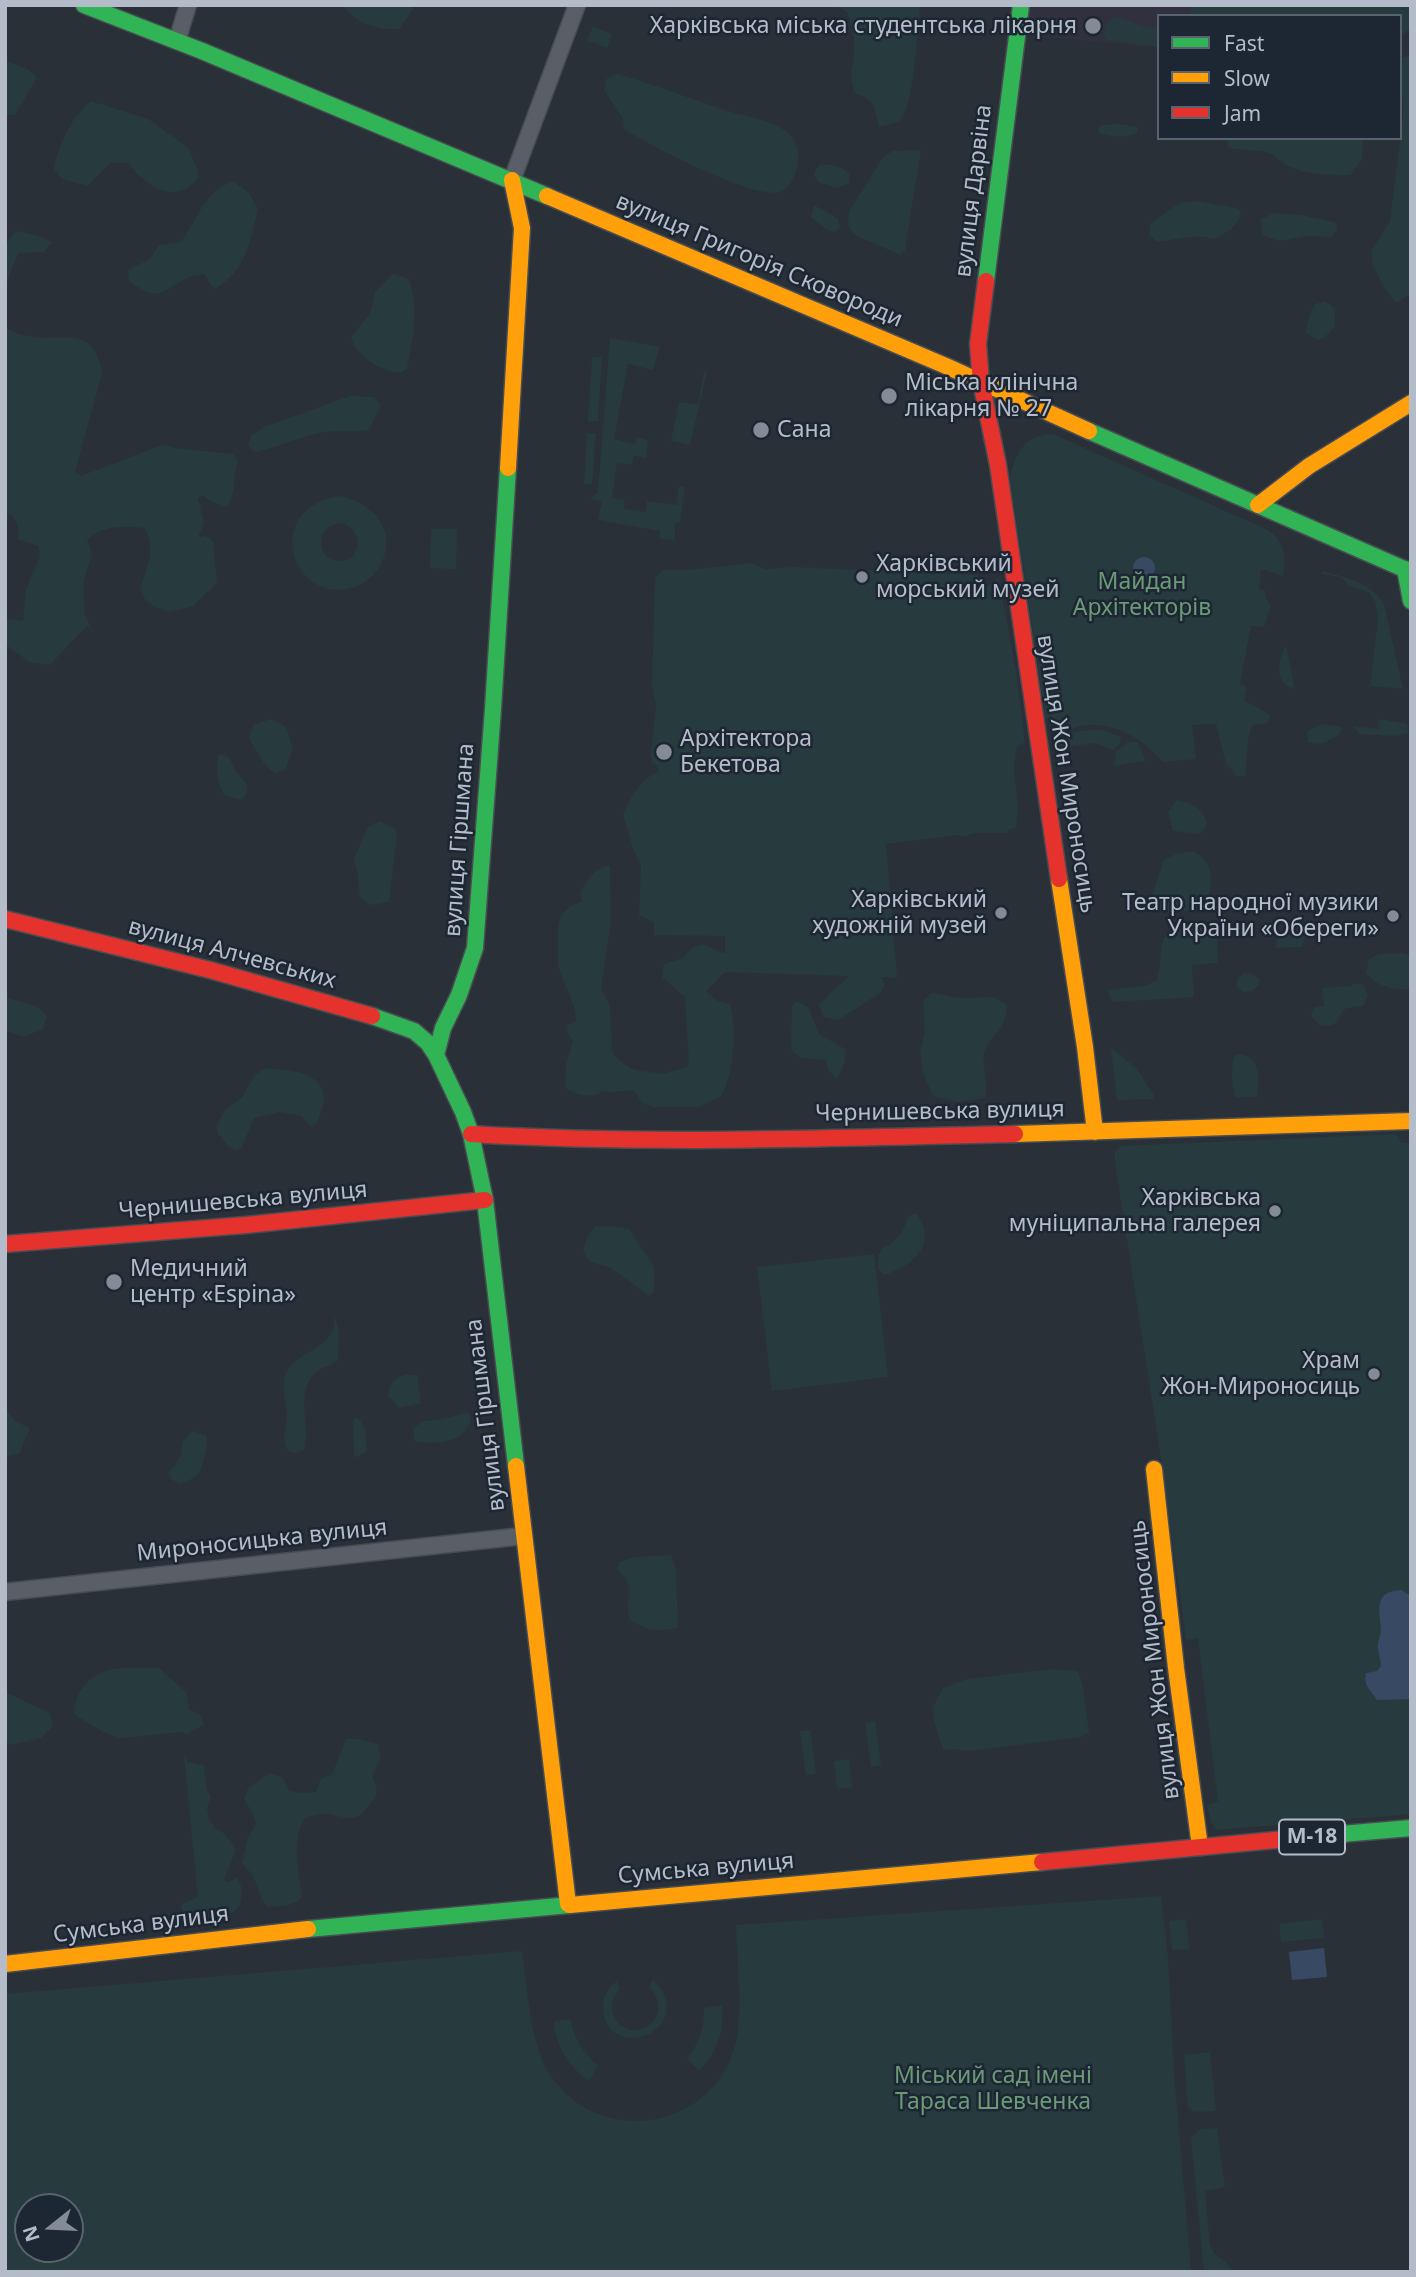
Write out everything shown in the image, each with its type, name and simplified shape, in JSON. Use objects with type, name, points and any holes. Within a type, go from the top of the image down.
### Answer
[{"type":"street","name":"вулиця Григорія Сковороди","points":[[84,5],[512,180],[803,304],[1408,570]]},
{"type":"street","points":[[177,41],[188,5]]},
{"type":"street","points":[[512,180],[577,5]]},
{"type":"street","name":"вулиця Дарвіна","points":[[981,382],[978,344],[1021,5]]},
{"type":"street","name":"вулиця Гіршмана","points":[[512,180],[522,228],[521,256],[493,709],[475,948],[459,995],[443,1028],[436,1055],[471,1133],[485,1200],[568,1904]]},
{"type":"street","name":"вулиця Жон Мироносиць","points":[[981,382],[998,466],[1039,753],[1093,1095],[1095,1132]]},
{"type":"street","points":[[1258,505],[1309,466],[1411,403]]},
{"type":"street","points":[[1408,570],[1411,601]]},
{"type":"street","name":"вулиця Алчевських","points":[[5,919],[210,970],[380,1018],[414,1031],[436,1055]]},
{"type":"street","name":"Чернишевська вулиця","points":[[471,1133],[621,1139],[925,1136],[1411,1121]]},
{"type":"street","name":"Чернишевська вулиця","points":[[5,1244],[233,1226],[485,1200]]},
{"type":"street","name":"вулиця Жон Мироносиць","points":[[1154,1469],[1176,1668],[1200,1847]]},
{"type":"street","name":"Мироносицька вулиця","points":[[5,1592],[523,1536]]},
{"type":"street","name":"Сумська вулиця","points":[[5,1964],[307,1929],[1411,1828]]},
{"type":"shaded area","name":"Харківська міська студентська лікарня","points":[[1029,5],[1210,5],[1209,14],[1157,14],[1157,48],[1025,35]]},
{"type":"green space","points":[[343,5],[412,5],[413,9],[399,29],[391,29],[360,21]]},
{"type":"green space","points":[[835,5],[920,5],[912,84],[905,113],[900,120],[879,127],[871,102],[855,93],[851,76],[854,48],[852,28],[848,13]]},
{"type":"green space","points":[[1191,5],[1411,5],[1411,28],[1402,35],[1402,14],[1189,14]]},
{"type":"green space","points":[[1119,17],[1157,29],[1157,47],[1107,40],[1104,33],[1113,19]]},
{"type":"green space","points":[[593,26],[612,34],[607,48],[587,40]]},
{"type":"green space","points":[[1411,56],[1411,293],[1398,302],[1394,301],[1380,280],[1373,265],[1371,251],[1390,221],[1402,140],[1403,57]]},
{"type":"green space","points":[[5,61],[28,69],[37,78],[15,115],[5,116]]},
{"type":"green space","points":[[617,74],[768,122],[782,129],[794,140],[798,153],[792,182],[780,192],[748,188],[702,170],[624,129],[623,119],[604,90],[606,79]]},
{"type":"green space","points":[[91,101],[148,119],[179,141],[189,149],[198,178],[189,187],[171,192],[152,186],[128,163],[110,163],[87,186],[62,179],[54,169],[59,151],[72,122]]},
{"type":"green space","points":[[1102,125],[1138,127],[1137,132],[1129,136],[1119,136],[1100,134],[1098,129]]},
{"type":"green space","points":[[1227,140],[1363,140],[1362,160],[1350,175],[1308,172],[1292,168],[1266,152],[1228,147]]},
{"type":"green space","points":[[921,150],[905,250],[900,255],[853,234],[848,225],[849,211],[883,157],[893,151]]},
{"type":"green space","points":[[821,164],[837,166],[847,171],[850,174],[849,183],[838,188],[820,183],[814,176],[815,170]]},
{"type":"green space","points":[[234,182],[249,193],[258,209],[249,245],[234,274],[214,289],[204,274],[190,277],[154,294],[129,281],[128,270],[150,259],[159,245],[181,242],[209,198],[224,185]]},
{"type":"green space","points":[[1197,201],[1236,208],[1241,212],[1240,217],[1231,229],[1214,239],[1192,237],[1157,242],[1149,235],[1151,223],[1180,203]]},
{"type":"green space","points":[[814,205],[838,218],[840,228],[834,232],[827,230],[811,217]]},
{"type":"green space","points":[[1274,213],[1334,222],[1337,224],[1337,230],[1331,237],[1307,236],[1279,241],[1263,235],[1260,220]]},
{"type":"green space","points":[[15,231],[52,242],[44,252],[18,253],[5,288],[5,246]]},
{"type":"green space","points":[[393,274],[409,279],[414,301],[414,324],[407,369],[400,373],[370,362],[358,351],[351,337],[370,314],[375,292]]},
{"type":"green space","points":[[1325,301],[1335,309],[1335,326],[1324,338],[1318,340],[1306,333],[1307,326],[1315,304]]},
{"type":"green space","points":[[5,328],[33,337],[78,339],[88,343],[96,352],[102,373],[75,472],[81,476],[165,444],[175,448],[233,454],[238,461],[232,496],[227,507],[202,495],[198,499],[204,523],[198,537],[205,536],[213,541],[217,583],[193,606],[169,612],[155,607],[145,599],[140,589],[150,550],[144,528],[121,527],[99,532],[87,540],[92,554],[83,594],[85,615],[90,625],[50,665],[29,662],[5,644],[5,618],[23,621],[26,590],[40,556],[38,546],[18,539],[16,522],[10,514],[5,514]]},
{"type":"green space","points":[[610,338],[660,347],[653,370],[628,364],[614,439],[635,444],[637,438],[648,440],[646,458],[634,456],[632,465],[617,463],[612,498],[625,500],[624,509],[646,512],[647,501],[676,505],[679,486],[685,487],[680,522],[675,523],[675,540],[659,539],[660,531],[598,520],[602,501],[590,499],[598,492]]},
{"type":"green space","points":[[592,357],[602,357],[598,421],[588,421]]},
{"type":"green space","points":[[704,371],[707,372],[690,445],[671,441],[679,402],[698,405]]},
{"type":"green space","points":[[350,396],[374,397],[381,405],[369,430],[325,432],[255,452],[248,446],[251,436],[264,427]]},
{"type":"green space","points":[[587,433],[596,433],[592,484],[584,484]]},
{"type":"green space","name":"Майдан Архітекторів","points":[[1053,434],[1268,530],[1281,544],[1285,563],[1283,576],[1261,569],[1259,589],[1265,590],[1265,597],[1271,605],[1264,627],[1251,626],[1240,684],[1247,687],[1244,700],[1270,715],[1268,723],[1252,725],[1245,776],[1236,776],[1226,763],[1216,724],[1192,725],[1196,759],[1163,762],[1138,739],[1104,726],[1084,725],[1065,732],[1056,739],[1053,718],[1046,719],[1010,477],[1015,460],[1028,441]]},
{"type":"green space","points":[[341,496],[352,499],[372,511],[384,528],[386,550],[382,562],[374,574],[355,587],[332,589],[314,582],[301,569],[294,552],[293,534],[301,517],[316,503]],"holes":[[[341,523],[348,526],[356,536],[357,549],[349,559],[333,560],[323,551],[321,544],[325,530]]]},
{"type":"green space","points":[[431,529],[457,529],[456,569],[430,568]]},
{"type":"green space","points":[[751,563],[766,569],[792,567],[978,575],[981,590],[999,578],[1016,671],[1025,742],[1017,746],[1014,768],[1018,809],[1016,828],[1007,833],[975,833],[963,837],[957,835],[886,844],[897,978],[881,977],[885,984],[880,993],[838,1020],[823,1017],[819,1004],[849,976],[725,972],[706,991],[718,1001],[730,1004],[732,1014],[734,1038],[731,1064],[721,1096],[699,1107],[653,1107],[642,1103],[634,1090],[579,1094],[565,1088],[566,1066],[573,1041],[567,1032],[568,1025],[576,1021],[574,1007],[558,965],[559,923],[568,908],[582,902],[580,892],[592,875],[610,865],[611,922],[601,989],[610,1005],[612,1052],[630,1068],[641,1071],[662,1074],[689,1066],[685,997],[662,977],[664,964],[683,958],[692,948],[704,944],[725,953],[725,936],[654,935],[654,922],[639,915],[641,866],[623,814],[641,784],[658,772],[658,766],[652,763],[651,754],[656,705],[652,686],[655,578],[662,570],[689,570]]},
{"type":"green space","points":[[1322,571],[1348,578],[1364,585],[1384,604],[1403,689],[1370,686],[1378,619],[1375,601],[1368,592],[1350,586],[1340,577],[1321,574]]},
{"type":"green space","points":[[1286,645],[1295,689],[1280,677],[1281,657]]},
{"type":"green space","points":[[271,719],[286,727],[293,749],[285,770],[275,773],[263,762],[249,739],[253,725]]},
{"type":"green space","points":[[1380,719],[1407,724],[1408,733],[1396,736],[1360,734],[1353,726],[1378,729]]},
{"type":"green space","points":[[1322,724],[1342,727],[1340,734],[1321,743],[1308,742],[1307,731]]},
{"type":"green space","points":[[1103,730],[1121,737],[1119,745],[1113,750],[1095,743],[1057,747],[1069,733]]},
{"type":"green space","points":[[1128,742],[1137,742],[1146,761],[1114,766],[1116,751]]},
{"type":"green space","points":[[219,754],[229,757],[246,783],[248,789],[242,800],[224,795],[217,775]]},
{"type":"green space","points":[[1176,800],[1192,805],[1204,815],[1207,826],[1200,834],[1173,831],[1168,812]]},
{"type":"green space","points":[[380,821],[395,829],[397,835],[389,902],[370,905],[360,898],[354,858],[368,827]]},
{"type":"green space","points":[[1193,851],[1207,863],[1210,871],[1207,897],[1189,911],[1174,912],[1154,908],[1151,898],[1164,860],[1178,853]]},
{"type":"green space","points":[[1187,924],[1204,928],[1217,940],[1218,963],[1192,965],[1194,997],[1112,1002],[1108,991],[1144,986],[1156,981],[1164,940],[1175,929]]},
{"type":"green space","points":[[1291,930],[1306,934],[1302,947],[1276,948],[1278,936]]},
{"type":"green space","points":[[1379,954],[1411,955],[1411,989],[1386,987],[1375,982],[1366,973],[1369,959]]},
{"type":"green space","points":[[1244,973],[1251,973],[1259,979],[1259,985],[1252,991],[1243,992],[1236,986],[1239,977]]},
{"type":"green space","points":[[1363,984],[1368,995],[1363,1006],[1346,1009],[1334,1024],[1320,1026],[1311,1015],[1314,1007],[1324,1006],[1322,988]]},
{"type":"green space","points":[[932,993],[959,998],[993,997],[1007,1005],[1004,1022],[984,1054],[985,1098],[956,1102],[933,1096],[923,1073],[920,1052],[925,1033],[923,1000]]},
{"type":"green space","points":[[5,997],[36,1006],[47,1015],[43,1029],[24,1037],[5,1031]]},
{"type":"green space","points":[[797,1001],[808,1007],[819,1034],[845,1049],[845,1062],[837,1080],[829,1071],[826,1060],[801,1058],[791,1050],[792,1006]]},
{"type":"green space","points":[[1113,1049],[1137,1069],[1156,1099],[1117,1100]]},
{"type":"green space","points":[[1235,1054],[1250,1058],[1257,1068],[1257,1097],[1235,1097],[1232,1065]]},
{"type":"green space","points":[[265,1068],[303,1074],[319,1083],[324,1101],[317,1123],[310,1126],[301,1116],[280,1112],[254,1118],[242,1147],[236,1150],[228,1146],[216,1127],[225,1110],[243,1096],[254,1076]]},
{"type":"green space","points":[[1396,1134],[1402,1143],[1411,1143],[1411,1814],[1217,1830],[1211,1823],[1207,1805],[1218,1801],[1198,1638],[1186,1640],[1115,1152],[1121,1146]]},
{"type":"green space","points":[[916,1213],[925,1234],[920,1252],[905,1266],[884,1275],[878,1269],[881,1249],[895,1240],[908,1217]]},
{"type":"green space","points":[[594,1227],[629,1229],[654,1267],[654,1292],[649,1296],[611,1268],[590,1262],[583,1250]]},
{"type":"green space","points":[[874,1254],[888,1377],[772,1391],[757,1267]]},
{"type":"green space","points":[[335,1316],[339,1330],[338,1360],[314,1374],[308,1382],[304,1401],[304,1450],[296,1453],[288,1451],[285,1438],[285,1376],[291,1365],[328,1338],[333,1330]]},
{"type":"green space","points":[[405,1375],[417,1375],[421,1403],[399,1408],[388,1396],[395,1380]]},
{"type":"green space","points":[[5,1409],[16,1422],[30,1428],[19,1454],[5,1459]]},
{"type":"green space","points":[[468,1412],[471,1420],[456,1438],[432,1443],[415,1442],[413,1430],[421,1422],[446,1419]]},
{"type":"green space","points":[[358,1418],[365,1428],[367,1451],[354,1458],[353,1419]]},
{"type":"green space","points":[[193,1431],[207,1436],[207,1447],[199,1473],[181,1484],[172,1480],[168,1474],[180,1458],[183,1441]]},
{"type":"green space","points":[[671,1555],[676,1569],[677,1628],[648,1629],[630,1620],[629,1588],[624,1576],[617,1569],[620,1562],[634,1557]]},
{"type":"green space","points":[[159,1668],[186,1692],[189,1709],[200,1715],[204,1725],[187,1734],[182,1732],[121,1738],[105,1733],[75,1715],[78,1695],[97,1675],[115,1669]]},
{"type":"green space","points":[[1053,1669],[1078,1671],[1089,1732],[1081,1737],[970,1751],[943,1750],[932,1708],[943,1688],[967,1679]]},
{"type":"green space","points":[[5,1692],[50,1713],[53,1726],[41,1738],[11,1745],[5,1740]]},
{"type":"green space","points":[[875,1721],[881,1765],[871,1767],[865,1723]]},
{"type":"green space","points":[[810,1730],[816,1774],[806,1775],[800,1731]]},
{"type":"green space","points":[[346,1739],[378,1744],[381,1758],[372,1776],[376,1796],[367,1809],[353,1818],[327,1814],[306,1817],[301,1826],[297,1846],[302,1898],[290,1905],[268,1907],[253,1876],[242,1864],[248,1837],[256,1824],[244,1799],[248,1788],[269,1773],[282,1777],[289,1790],[300,1793],[316,1792],[321,1779],[332,1774]]},
{"type":"green space","points":[[184,1756],[188,1762],[204,1765],[207,1790],[211,1797],[207,1808],[209,1819],[216,1829],[225,1834],[236,1850],[224,1880],[227,1883],[237,1878],[241,1899],[239,1906],[228,1914],[189,1918],[182,1911],[182,1904],[198,1897]]},
{"type":"green space","points":[[849,1759],[852,1787],[837,1789],[834,1761]]},
{"type":"green space","name":"Міський сад імені Тараса Шевченка","points":[[1161,1896],[1168,1957],[1174,2072],[1191,2272],[5,2272],[5,1994],[522,1951],[534,2034],[545,2066],[553,2079],[575,2101],[600,2115],[628,2121],[656,2119],[683,2110],[706,2094],[724,2071],[736,2042],[739,2000],[736,1925]]},
{"type":"green space","points":[[1186,1919],[1189,1949],[1172,1950],[1169,1921]]},
{"type":"green space","points":[[1322,1919],[1324,1938],[1281,1942],[1279,1924]]},
{"type":"green space","points":[[653,1979],[665,1997],[667,2012],[660,2025],[649,2034],[634,2038],[620,2036],[609,2027],[603,2010],[608,1990],[617,1981],[620,1989],[613,2000],[613,2014],[619,2024],[638,2030],[654,2020],[658,2011],[657,2000],[649,1987]]},
{"type":"green space","points":[[722,2005],[718,2040],[711,2056],[699,2071],[687,2058],[700,2034],[704,2008]]},
{"type":"green space","points":[[571,2019],[580,2045],[598,2065],[589,2081],[569,2062],[557,2039],[554,2021]]},
{"type":"green space","points":[[1210,2052],[1216,2111],[1194,2112],[1188,2107],[1184,2055]]},
{"type":"green space","points":[[1217,2128],[1225,2187],[1205,2191],[1210,2245],[1214,2253],[1231,2267],[1232,2272],[1204,2272],[1191,2138],[1201,2129]]},
{"type":"water","points":[[1144,557],[1152,560],[1155,568],[1152,576],[1144,579],[1136,576],[1133,568],[1136,560]]},
{"type":"water","points":[[1401,1590],[1411,1596],[1411,1699],[1377,1700],[1368,1688],[1365,1677],[1366,1673],[1377,1671],[1381,1666],[1378,1647],[1381,1629],[1380,1602],[1386,1594]]},
{"type":"water","points":[[1324,1948],[1327,1977],[1292,1980],[1289,1952]]},
{"type":"traffic: fast","points":[[84,5],[202,51],[547,196]]},
{"type":"traffic: fast","points":[[986,281],[1021,5]]},
{"type":"traffic: fast","points":[[1089,431],[1411,572]]},
{"type":"traffic: fast","points":[[436,1055],[443,1028],[459,995],[475,948],[508,468]]},
{"type":"traffic: fast","points":[[1405,569],[1411,601]]},
{"type":"traffic: fast","points":[[372,1016],[414,1031],[428,1043],[463,1112],[471,1134],[485,1200],[516,1466]]},
{"type":"traffic: fast","points":[[1318,1836],[1411,1828]]},
{"type":"traffic: fast","points":[[308,1929],[570,1905]]},
{"type":"traffic: slow","points":[[508,468],[522,228],[512,180]]},
{"type":"traffic: slow","points":[[547,196],[946,366],[1089,431]]},
{"type":"traffic: slow","points":[[1258,505],[1309,466],[1411,403]]},
{"type":"traffic: slow","points":[[1059,879],[1095,1132]]},
{"type":"traffic: slow","points":[[1015,1134],[1411,1121]]},
{"type":"traffic: slow","points":[[516,1466],[568,1904]]},
{"type":"traffic: slow","points":[[1154,1469],[1176,1668],[1200,1847]]},
{"type":"traffic: slow","points":[[570,1905],[1042,1862]]},
{"type":"traffic: slow","points":[[5,1964],[308,1929]]},
{"type":"traffic: jam","points":[[986,281],[978,344],[981,382],[998,465],[1059,879]]},
{"type":"traffic: jam","points":[[5,919],[210,970],[372,1016]]},
{"type":"traffic: jam","points":[[471,1134],[675,1140],[1015,1134]]},
{"type":"traffic: jam","points":[[5,1244],[246,1225],[485,1200]]},
{"type":"traffic: jam","points":[[1042,1862],[1318,1836]]},
{"type":"place","name":"Харківська міська студентська лікарня","points":[[1093,26]]},
{"type":"place","name":"Міська клінічна лікарня № 27","points":[[889,396]]},
{"type":"place","name":"Сана","points":[[761,430]]},
{"type":"place","name":"Харківський морський музей","points":[[862,577]]},
{"type":"place","name":"Архітектора Бекетова","points":[[664,752]]},
{"type":"place","name":"Харківський художній музей","points":[[1001,913]]},
{"type":"place","name":"Театр народної музики України «Обереги»","points":[[1393,916]]},
{"type":"place","name":"Харківська муніципальна галерея","points":[[1275,1211]]},
{"type":"place","name":"Медичний центр «Espina»","points":[[114,1282]]},
{"type":"place","name":"Храм Жон-Мироносиць","points":[[1374,1374]]}]
